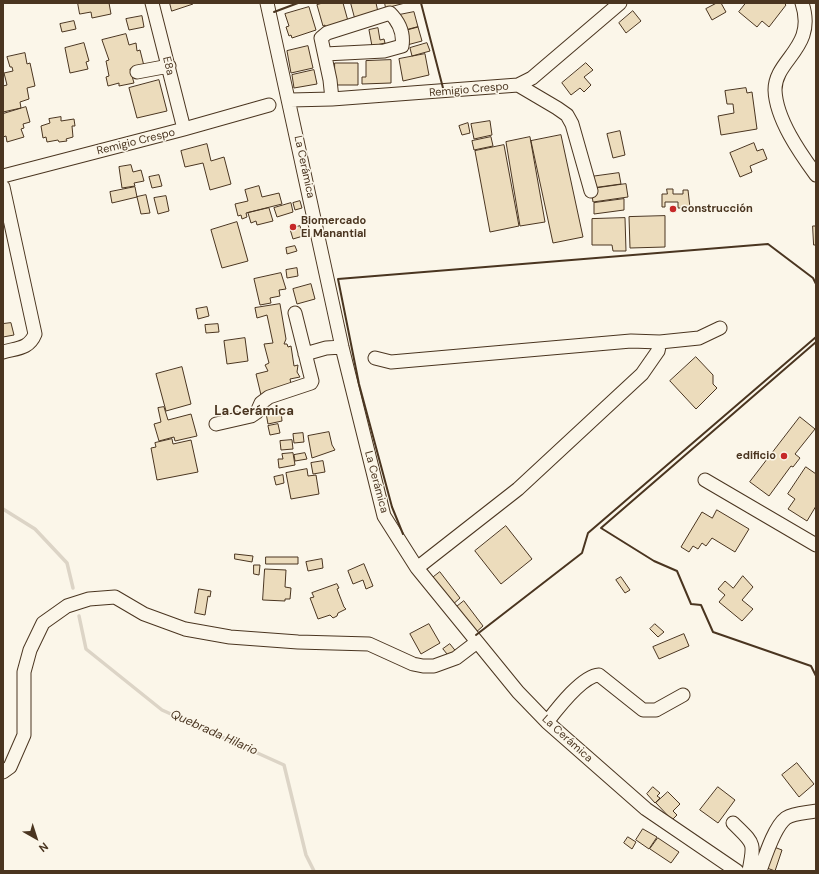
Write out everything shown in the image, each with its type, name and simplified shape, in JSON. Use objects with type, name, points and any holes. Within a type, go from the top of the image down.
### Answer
[{"type":"street","name":"E8a","points":[[152,3],[184,129]]},
{"type":"street","name":"La Cerámica","points":[[267,3],[290,100],[342,347],[384,516],[417,568],[518,692],[547,722],[646,809],[737,871]]},
{"type":"street","name":"Remigio Crespo","points":[[290,100],[332,100],[518,85],[532,78],[620,3]]},
{"type":"street","points":[[802,3],[804,24],[802,39],[781,72],[775,90],[783,121],[792,140],[816,175]]},
{"type":"street","points":[[325,54],[384,51],[402,46],[402,34],[398,21],[390,13],[327,33],[321,38],[330,80],[332,100]]},
{"type":"street","points":[[137,72],[168,66]]},
{"type":"street","points":[[518,85],[566,115],[572,124],[591,191]]},
{"type":"street","name":"Remigio Crespo","points":[[3,176],[184,129],[269,105]]},
{"type":"street","points":[[3,187],[35,334],[32,342],[26,346],[3,352]]},
{"type":"street","points":[[216,424],[251,416],[257,412],[261,403],[269,397],[311,383],[312,381],[295,313]]},
{"type":"street","points":[[375,358],[391,362],[631,341],[660,342],[699,338],[720,328]]},
{"type":"street","points":[[417,568],[518,489],[631,384],[646,368],[658,351],[660,342]]},
{"type":"street","points":[[305,354],[326,348],[342,347]]},
{"type":"street","points":[[705,480],[816,545]]},
{"type":"street","points":[[3,772],[10,767],[24,736],[24,672],[30,650],[43,623],[67,606],[89,598],[115,597],[144,614],[185,629],[230,637],[298,642],[369,644],[413,664],[423,666],[434,666],[456,658],[477,642]]},
{"type":"street","points":[[547,722],[567,698],[588,678],[594,675],[599,675],[643,710],[656,710],[683,696]]},
{"type":"street","points":[[760,871],[776,832],[785,819],[792,815],[816,811]]},
{"type":"street","points":[[733,823],[751,841],[753,846],[749,871]]},
{"type":"building","points":[[78,3],[109,3],[111,14],[92,18],[91,12],[80,14]]},
{"type":"building","points":[[170,3],[193,3],[193,4],[172,11]]},
{"type":"building","points":[[323,3],[343,3],[348,21],[326,28],[325,25],[323,26],[317,5]]},
{"type":"building","points":[[351,3],[376,3],[378,12],[355,18]]},
{"type":"building","points":[[385,3],[405,3],[386,8]]},
{"type":"building","points":[[717,3],[721,3],[726,12],[712,20],[706,9]]},
{"type":"building","points":[[746,3],[784,3],[786,5],[769,27],[762,21],[757,27],[739,12]]},
{"type":"building","points":[[309,7],[316,30],[292,38],[291,35],[289,36],[286,27],[289,26],[285,14]]},
{"type":"building","points":[[633,11],[641,21],[626,33],[619,23]]},
{"type":"building","points":[[414,12],[418,27],[403,31],[399,15]]},
{"type":"building","points":[[142,16],[144,27],[129,30],[126,19]]},
{"type":"building","points":[[74,21],[76,29],[62,32],[60,24]]},
{"type":"building","points":[[418,27],[422,41],[407,45],[403,31]]},
{"type":"building","points":[[378,28],[380,40],[384,39],[385,43],[372,46],[369,30]]},
{"type":"building","points":[[126,34],[129,45],[136,43],[137,51],[140,50],[144,66],[130,69],[134,83],[119,86],[119,83],[108,86],[106,77],[109,76],[106,61],[109,60],[102,40]]},
{"type":"building","points":[[84,43],[89,61],[86,62],[88,69],[70,73],[65,48]]},
{"type":"building","points":[[427,43],[430,51],[412,56],[410,48]]},
{"type":"building","points":[[308,46],[313,68],[291,73],[287,51]]},
{"type":"building","points":[[25,53],[27,64],[30,63],[35,86],[27,88],[29,99],[20,102],[21,108],[3,112],[3,86],[7,85],[4,73],[13,71],[7,57]]},
{"type":"building","points":[[425,54],[429,75],[403,81],[399,59]]},
{"type":"building","points":[[391,60],[391,83],[362,84],[362,77],[366,77],[366,61]]},
{"type":"building","points":[[335,63],[358,63],[358,85],[335,85]]},
{"type":"building","points":[[586,63],[593,70],[584,77],[591,85],[584,92],[580,88],[571,95],[562,83]]},
{"type":"building","points":[[314,70],[317,84],[294,88],[292,75]]},
{"type":"building","points":[[159,80],[167,111],[137,118],[129,88]]},
{"type":"building","points":[[746,88],[747,93],[752,92],[757,129],[721,135],[718,116],[734,113],[733,104],[727,104],[725,91]]},
{"type":"building","points":[[26,107],[30,122],[23,124],[24,128],[21,129],[24,137],[7,142],[6,136],[3,137],[3,114]]},
{"type":"building","points":[[61,117],[61,121],[74,119],[75,126],[72,126],[73,137],[66,139],[67,141],[59,142],[58,140],[47,142],[46,137],[43,138],[41,126],[50,123],[49,119]]},
{"type":"building","points":[[490,121],[492,135],[474,139],[471,124]]},
{"type":"building","points":[[468,123],[470,133],[462,135],[459,126]]},
{"type":"building","points":[[620,131],[625,155],[613,158],[607,134]]},
{"type":"building","points":[[561,135],[583,237],[553,243],[531,141]]},
{"type":"building","points":[[491,137],[493,146],[474,150],[472,141]]},
{"type":"building","points":[[530,137],[545,222],[520,226],[506,142]]},
{"type":"building","points":[[754,143],[757,151],[763,149],[767,159],[750,166],[752,172],[740,177],[730,153]]},
{"type":"building","points":[[207,144],[211,161],[224,157],[231,184],[210,190],[203,163],[185,167],[181,151]]},
{"type":"building","points":[[504,145],[519,226],[490,232],[475,151]]},
{"type":"building","points":[[131,165],[133,172],[141,170],[144,181],[134,183],[135,186],[122,188],[119,167]]},
{"type":"building","points":[[619,173],[621,184],[592,188],[590,177]]},
{"type":"building","points":[[159,175],[162,186],[152,188],[149,177]]},
{"type":"building","points":[[626,184],[628,197],[593,202],[591,189]]},
{"type":"building","points":[[259,186],[262,197],[279,193],[282,204],[246,213],[247,217],[242,219],[241,215],[238,216],[235,204],[248,201],[245,190]]},
{"type":"building","points":[[135,187],[137,197],[112,203],[110,192]]},
{"type":"building","points":[[667,189],[673,189],[673,194],[683,194],[683,190],[688,190],[690,208],[678,208],[678,202],[665,202],[665,207],[662,207],[662,194],[667,194]]},
{"type":"building","points":[[146,195],[150,213],[141,214],[137,197]]},
{"type":"building","points":[[166,196],[169,211],[158,214],[154,198]]},
{"type":"building","points":[[624,199],[624,210],[594,214],[594,203]]},
{"type":"building","points":[[300,201],[302,208],[295,210],[293,203]]},
{"type":"building","points":[[291,203],[293,212],[277,217],[274,208]]},
{"type":"building","points":[[269,208],[273,221],[257,225],[256,221],[251,223],[248,213]]},
{"type":"building","points":[[665,216],[665,247],[630,248],[629,217]]},
{"type":"building","points":[[625,218],[626,251],[613,251],[612,245],[592,245],[592,219]]},
{"type":"building","points":[[237,222],[248,261],[222,268],[211,230]]},
{"type":"building","points":[[300,226],[303,236],[293,239],[290,229]]},
{"type":"building","points":[[813,226],[816,226],[816,245],[814,245]]},
{"type":"building","points":[[295,246],[297,251],[287,254],[286,248]]},
{"type":"building","points":[[297,268],[298,276],[287,278],[286,270]]},
{"type":"building","points":[[281,273],[286,289],[279,290],[280,296],[270,298],[271,303],[260,305],[254,279]]},
{"type":"building","points":[[311,284],[315,299],[297,304],[293,289]]},
{"type":"building","points":[[280,304],[286,339],[284,344],[287,344],[288,347],[291,346],[294,366],[298,365],[297,372],[300,377],[290,379],[292,388],[261,395],[256,374],[268,371],[265,365],[269,363],[264,344],[273,343],[267,315],[257,318],[255,308]]},
{"type":"building","points":[[207,307],[209,316],[198,319],[196,309]]},
{"type":"building","points":[[11,323],[14,335],[3,337],[3,324]]},
{"type":"building","points":[[218,324],[219,332],[206,333],[205,325]]},
{"type":"building","points":[[245,338],[248,361],[227,364],[224,341]]},
{"type":"building","points":[[696,357],[713,375],[713,384],[717,388],[696,409],[670,381]]},
{"type":"building","points":[[182,367],[191,404],[166,411],[156,374]]},
{"type":"building","points":[[164,407],[168,420],[191,414],[197,436],[175,441],[174,437],[159,441],[154,424],[161,422],[158,408]]},
{"type":"building","points":[[281,411],[282,421],[268,424],[266,413]]},
{"type":"building","name":"edificio","points":[[800,417],[815,429],[795,454],[800,458],[793,467],[791,466],[769,496],[750,482]]},
{"type":"building","points":[[278,424],[280,433],[270,435],[268,426]]},
{"type":"building","points":[[329,432],[332,445],[335,450],[312,458],[308,436]]},
{"type":"building","points":[[303,433],[304,442],[294,443],[293,434]]},
{"type":"building","points":[[172,439],[173,444],[191,440],[198,472],[157,480],[151,448],[156,447],[155,443]]},
{"type":"building","points":[[292,440],[293,449],[281,450],[280,441]]},
{"type":"building","points":[[293,453],[295,465],[279,468],[278,459],[283,459],[282,454]]},
{"type":"building","points":[[305,453],[307,459],[295,461],[294,455]]},
{"type":"building","points":[[323,461],[325,472],[313,474],[311,463]]},
{"type":"building","points":[[806,467],[816,474],[816,506],[807,521],[788,509],[795,499],[788,494]]},
{"type":"building","points":[[307,469],[308,476],[316,475],[319,494],[291,499],[286,473]]},
{"type":"building","points":[[283,475],[284,483],[276,485],[274,477]]},
{"type":"building","points":[[717,510],[749,529],[735,552],[712,538],[706,546],[702,543],[698,549],[693,546],[689,552],[681,547],[702,512],[712,518]]},
{"type":"building","points":[[506,526],[532,559],[501,584],[475,551]]},
{"type":"building","points":[[235,554],[253,556],[252,562],[235,559]]},
{"type":"building","points":[[266,557],[298,557],[298,564],[266,564]]},
{"type":"building","points":[[322,559],[323,568],[308,571],[306,562]]},
{"type":"building","points":[[364,564],[373,586],[366,589],[363,580],[353,584],[348,571]]},
{"type":"building","points":[[254,565],[260,565],[259,575],[254,574]]},
{"type":"building","points":[[265,569],[286,570],[285,587],[291,588],[290,599],[285,599],[285,601],[263,600]]},
{"type":"building","points":[[440,572],[460,598],[451,606],[431,579]]},
{"type":"building","points":[[743,576],[753,587],[742,600],[753,609],[742,621],[719,602],[725,595],[718,589],[725,581],[733,588]]},
{"type":"building","points":[[621,577],[630,590],[625,593],[616,580]]},
{"type":"building","points":[[337,584],[339,588],[337,589],[346,609],[338,613],[337,616],[333,618],[330,615],[318,619],[310,598],[314,597],[312,593]]},
{"type":"building","points":[[199,589],[211,591],[210,597],[208,596],[205,615],[195,613]]},
{"type":"building","points":[[464,601],[483,626],[474,634],[454,609]]},
{"type":"building","points":[[429,624],[440,643],[421,654],[410,634]]},
{"type":"building","points":[[655,624],[664,632],[658,637],[650,629]]},
{"type":"building","points":[[684,634],[689,646],[659,659],[653,647]]},
{"type":"building","points":[[450,644],[458,654],[451,659],[443,649]]},
{"type":"building","points":[[797,763],[814,784],[799,797],[782,775]]},
{"type":"building","points":[[653,787],[660,793],[657,796],[660,798],[655,803],[647,794]]},
{"type":"building","points":[[718,787],[735,800],[718,823],[700,810]]},
{"type":"building","points":[[668,792],[680,804],[673,811],[677,815],[672,820],[656,803]]},
{"type":"building","points":[[643,829],[657,837],[649,849],[636,840]]},
{"type":"building","points":[[628,837],[636,842],[632,849],[624,843]]},
{"type":"building","points":[[658,838],[679,852],[671,863],[650,849]]},
{"type":"building","points":[[774,847],[782,850],[775,871],[767,868]]},
{"type":"waterway","name":"Quebrada Hilario","points":[[3,509],[35,529],[67,563],[73,588]]},
{"type":"waterway","name":"Quebrada Hilario","points":[[79,616],[86,649],[162,710],[284,765],[306,855],[314,871]]},
{"type":"wall","points":[[274,12],[298,3]]},
{"type":"wall","points":[[421,3],[443,88]]},
{"type":"wall","points":[[403,534],[392,507],[359,384],[338,279],[768,244],[813,278],[816,284]]},
{"type":"wall","points":[[476,635],[582,553],[588,533],[816,337]]},
{"type":"wall","points":[[816,342],[601,528],[654,561],[677,571],[691,604],[701,605],[713,632],[811,666],[816,676]]},
{"type":"place","name":"construcción","points":[[673,209]]},
{"type":"place","name":"Biomercado El Manantial","points":[[293,227]]},
{"type":"place","name":"edificio","points":[[784,456]]},
{"type":"district","name":"La Cerámica","points":[[254,412]]}]
